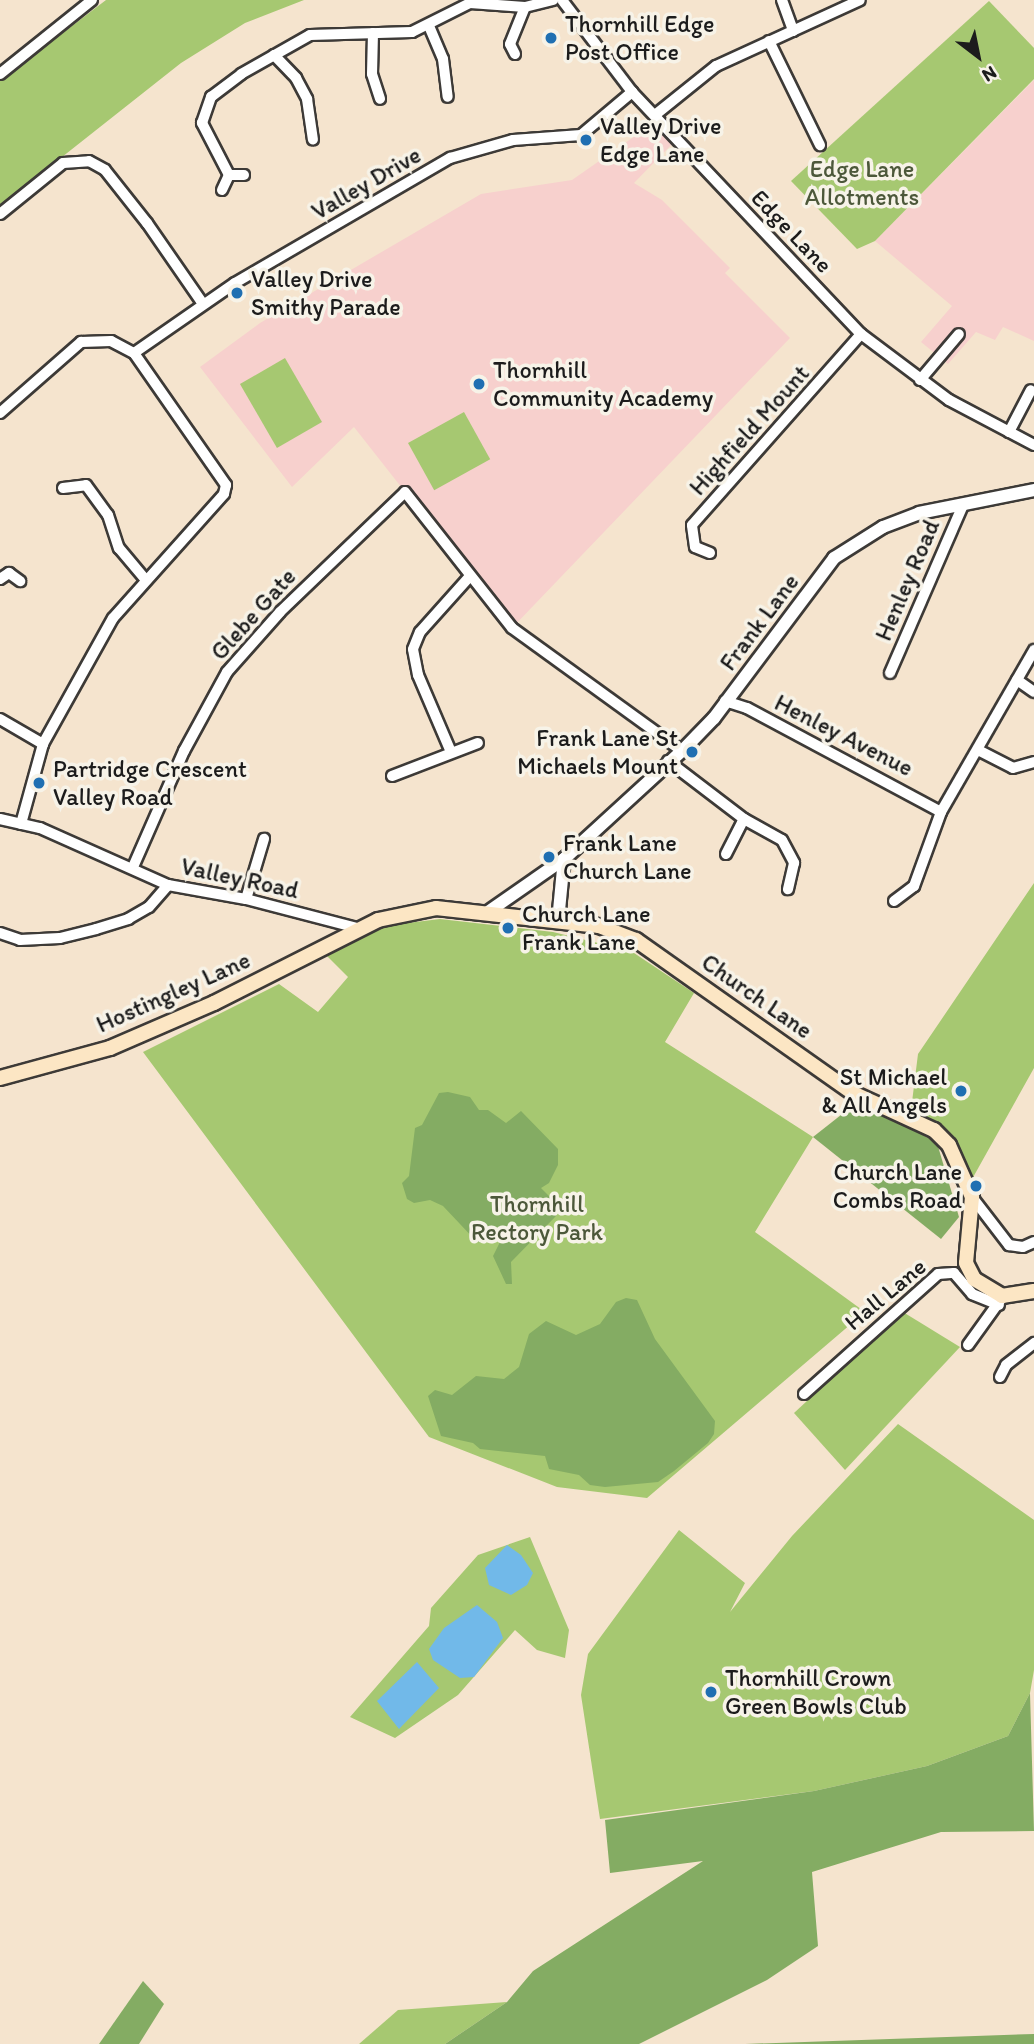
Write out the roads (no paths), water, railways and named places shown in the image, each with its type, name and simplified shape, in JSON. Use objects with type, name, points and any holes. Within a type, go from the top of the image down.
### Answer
[{"type":"main road","name":"Hostingley Lane","points":[[1,1076],[110,1048],[214,1003],[357,928],[436,908],[482,911]]},
{"type":"main road","name":"Church Lane","points":[[482,911],[599,926],[636,940],[853,1093],[934,1130],[949,1145],[972,1197],[965,1263],[979,1286],[1000,1300]]},
{"type":"main road","points":[[1000,1300],[1034,1291]]},
{"type":"street","points":[[0,74],[92,0]]},
{"type":"street","points":[[229,175],[202,123],[211,97],[274,55],[310,35],[412,32],[429,26],[470,3],[524,7],[553,0]]},
{"type":"street","name":"Edge Lane","points":[[562,0],[632,92],[861,334],[920,380],[1034,445]]},
{"type":"street","points":[[782,0],[793,31]]},
{"type":"street","points":[[654,115],[716,66],[860,0]]},
{"type":"street","points":[[515,54],[510,44],[524,7]]},
{"type":"street","points":[[429,26],[443,59],[447,97]]},
{"type":"street","points":[[373,33],[372,74],[380,99]]},
{"type":"street","points":[[769,41],[820,145]]},
{"type":"street","points":[[274,55],[296,78],[307,99],[313,140]]},
{"type":"street","name":"Valley Drive","points":[[134,353],[203,304],[450,158],[503,142],[581,135],[632,92]]},
{"type":"street","points":[[0,214],[63,163],[89,161],[105,170],[147,223],[203,304]]},
{"type":"street","points":[[229,175],[244,175]]},
{"type":"street","points":[[222,190],[229,175]]},
{"type":"street","name":"Highfield Mount","points":[[710,553],[695,547],[692,525],[861,334]]},
{"type":"street","points":[[920,380],[959,334]]},
{"type":"street","points":[[0,413],[81,342],[111,341],[134,353],[226,485],[215,504],[145,579],[113,618],[43,744],[21,824]]},
{"type":"street","points":[[1009,432],[1031,390]]},
{"type":"street","points":[[63,488],[86,485],[108,514],[119,548],[145,579]]},
{"type":"street","name":"Frank Lane","points":[[482,911],[564,859],[682,751],[725,701],[834,558],[883,527],[919,513],[1034,490]]},
{"type":"street","name":"Glebe Gate","points":[[133,867],[184,751],[227,672],[280,612],[405,492],[470,576]]},
{"type":"street","name":"Henley Road","points":[[890,673],[963,505]]},
{"type":"street","points":[[0,579],[9,573],[20,581]]},
{"type":"street","points":[[451,752],[418,675],[413,649],[420,632],[470,576],[512,628],[682,751]]},
{"type":"street","points":[[894,901],[914,886],[941,812],[1034,650]]},
{"type":"street","points":[[1017,680],[1034,692]]},
{"type":"street","name":"Henley Avenue","points":[[725,701],[747,708],[941,812]]},
{"type":"street","points":[[0,719],[43,744]]},
{"type":"street","points":[[392,776],[478,743]]},
{"type":"street","points":[[978,750],[1013,768],[1034,762]]},
{"type":"street","points":[[668,761],[744,819],[782,840],[794,863],[788,890]]},
{"type":"street","name":"Valley Road","points":[[0,819],[21,824],[133,867],[169,885],[246,899],[357,928]]},
{"type":"street","points":[[726,853],[744,819]]},
{"type":"street","points":[[246,899],[264,839]]},
{"type":"street","points":[[558,921],[564,859]]},
{"type":"street","points":[[0,933],[20,940],[60,938],[96,929],[128,919],[169,885]]},
{"type":"street","points":[[972,1197],[1009,1245],[1034,1242]]},
{"type":"street","name":"Hall Lane","points":[[804,1394],[937,1274],[954,1273],[972,1294],[1000,1300]]},
{"type":"street","points":[[968,1345],[1000,1300]]},
{"type":"street","points":[[1000,1377],[1006,1365],[1034,1343]]},
{"type":"water","points":[[507,1545],[521,1555],[533,1573],[527,1585],[511,1595],[489,1585],[485,1568]]},
{"type":"water","points":[[477,1605],[497,1622],[503,1638],[474,1677],[460,1678],[433,1660],[429,1649],[444,1628]]},
{"type":"water","points":[[417,1662],[439,1688],[399,1729],[377,1701]]},
{"type":"place","name":"Thornhill Edge Post Office","points":[[551,38]]},
{"type":"place","name":"Valley Drive Edge Lane","points":[[586,140]]},
{"type":"place","name":"Valley Drive Smithy Parade","points":[[237,293]]},
{"type":"place","name":"Thornhill Community Academy","points":[[479,384]]},
{"type":"place","name":"Frank Lane St Michaels Mount","points":[[692,752]]},
{"type":"place","name":"Partridge Crescent Valley Road","points":[[39,783]]},
{"type":"place","name":"Frank Lane Church Lane","points":[[549,857]]},
{"type":"place","name":"Church Lane Frank Lane","points":[[508,928]]},
{"type":"place","name":"St Michael & All Angels","points":[[961,1091]]},
{"type":"place","name":"Church Lane Combs Road","points":[[976,1186]]},
{"type":"place","name":"Thornhill Crown Green Bowls Club","points":[[711,1692]]},
{"type":"park label","name":"Edge Lane Allotments","points":[[862,183]]},
{"type":"park label","name":"Thornhill Rectory Park","points":[[537,1218]]}]
